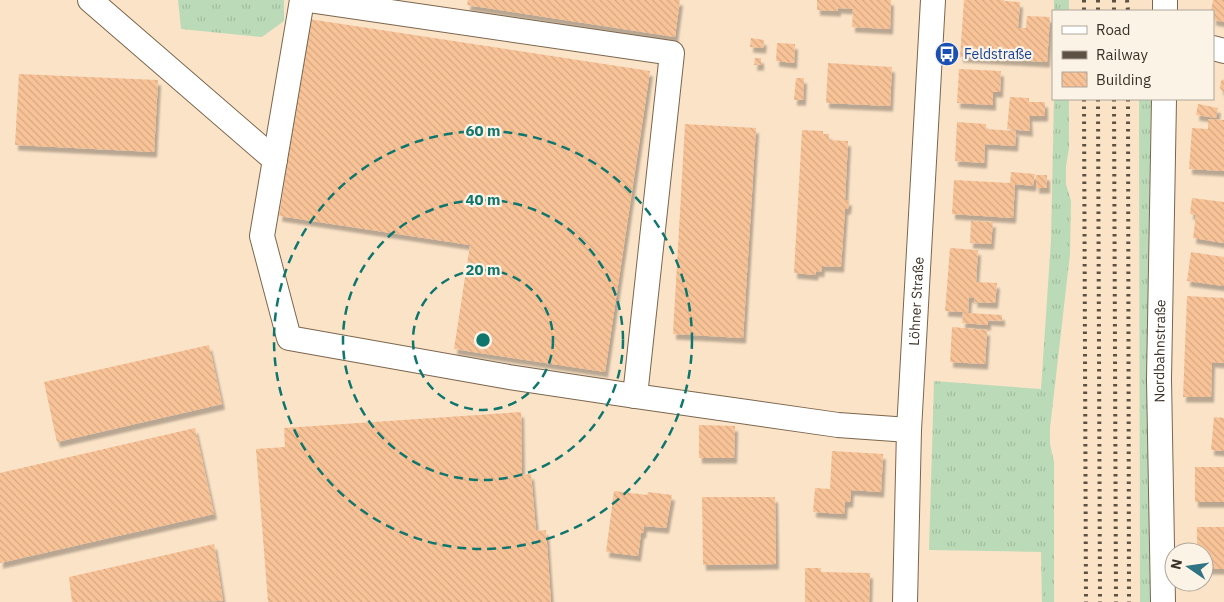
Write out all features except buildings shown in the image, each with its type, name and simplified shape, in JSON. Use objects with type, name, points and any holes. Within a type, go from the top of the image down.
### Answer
[{"type":"street","points":[[90,0],[276,160]]},
{"type":"street","points":[[302,0],[262,236],[288,338],[509,377],[635,396],[838,425],[909,430]]},
{"type":"street","points":[[308,0],[672,54],[635,396]]},
{"type":"street","name":"Löhner Straße","points":[[905,602],[909,430],[933,0]]},
{"type":"street","name":"Nordbahnstraße","points":[[1163,602],[1159,379],[1164,100]]},
{"type":"green space","points":[[178,0],[284,0],[284,21],[262,37],[181,29]]},
{"type":"green space","points":[[1054,0],[1069,0],[1069,10],[1054,10]]},
{"type":"green space","points":[[1054,100],[1069,100],[1069,148],[1066,184],[1071,201],[1070,254],[1050,428],[1050,444],[1054,462],[1054,602],[1042,602],[1041,552],[929,550],[934,381],[1041,389],[1051,240]]},
{"type":"green space","points":[[1139,100],[1151,100],[1147,378],[1151,602],[1140,602]]},
{"type":"railway","points":[[1084,0],[1084,10]]},
{"type":"railway","points":[[1098,0],[1098,10]]},
{"type":"railway","points":[[1114,0],[1114,10]]},
{"type":"railway","points":[[1127,0],[1128,10]]},
{"type":"railway","points":[[1084,100],[1086,602]]},
{"type":"railway","points":[[1098,100],[1100,602]]},
{"type":"railway","points":[[1114,100],[1116,602]]},
{"type":"railway","points":[[1128,100],[1129,602]]},
{"type":"place","name":"Feldstraße","points":[[947,54]]}]
